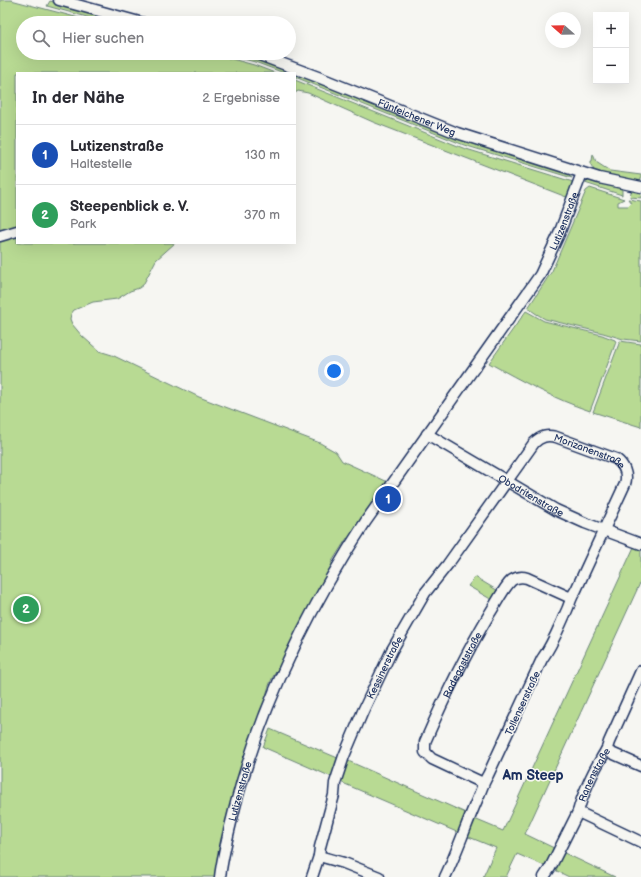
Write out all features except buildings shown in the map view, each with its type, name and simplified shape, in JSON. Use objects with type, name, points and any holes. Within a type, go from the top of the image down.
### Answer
[{"type":"street","points":[[59,0],[117,16]]},
{"type":"street","name":"Fünfeichener Weg","points":[[273,60],[457,132],[618,183],[641,187]]},
{"type":"street","name":"Lutizenstraße","points":[[220,877],[230,827],[246,770],[272,696],[296,641],[323,590],[352,541],[383,495],[540,275],[559,234],[582,172]]},
{"type":"street","points":[[0,236],[16,231]]},
{"type":"street","name":"Obodritenstraße","points":[[427,434],[556,510],[604,531],[641,544]]},
{"type":"street","name":"Morizanenstraße","points":[[507,481],[534,443],[546,436],[556,436],[616,459],[625,470],[626,479],[604,531]]},
{"type":"street","name":"Kessinerstraße","points":[[312,877],[320,856],[320,847],[337,775],[363,711],[392,650],[424,593],[435,582],[507,481]]},
{"type":"street","name":"Tollenserstraße","points":[[445,877],[456,853],[461,836],[483,783],[542,659],[550,648],[571,598],[604,531]]},
{"type":"street","name":"Radegaststraße","points":[[483,783],[432,760],[425,752],[425,742],[452,680],[492,610],[513,579],[520,577],[527,578],[571,598]]},
{"type":"street","name":"Ranenstraße","points":[[544,877],[578,812],[580,804],[601,758],[607,751],[609,742],[641,671]]},
{"type":"street","points":[[607,751],[641,766]]},
{"type":"street","points":[[578,812],[641,842]]},
{"type":"street","points":[[320,856],[344,863],[379,877]]},
{"type":"green space","points":[[0,0],[11,0],[72,16],[16,16],[16,60],[236,60],[272,72],[16,72],[16,229],[0,234]]},
{"type":"green space","points":[[50,1],[103,16],[83,16],[47,6]]},
{"type":"green space","points":[[247,60],[264,60],[564,171],[572,178],[464,145],[296,77],[296,72],[281,72]]},
{"type":"green space","points":[[296,80],[463,148],[573,182],[569,198],[373,122],[308,93],[298,91],[296,92]]},
{"type":"green space","points":[[593,154],[596,162],[610,171],[641,175],[641,184],[595,172],[591,165]]},
{"type":"green space","points":[[590,180],[622,188],[622,195],[585,183]]},
{"type":"green space","points":[[590,188],[624,199],[618,202],[618,206],[628,206],[631,203],[628,199],[641,201],[641,341],[623,339],[545,319],[528,308],[552,271],[586,191]]},
{"type":"green space","points":[[632,190],[641,191],[641,198],[630,197]]},
{"type":"green space","points":[[16,232],[16,244],[174,244],[156,260],[143,285],[139,288],[130,291],[117,299],[93,302],[74,310],[70,319],[72,324],[82,336],[99,351],[112,355],[199,397],[320,443],[336,452],[342,461],[388,482],[350,540],[347,538],[331,563],[334,564],[304,616],[281,666],[270,682],[216,877],[0,877],[0,237]]},
{"type":"green space","points":[[526,311],[544,321],[602,335],[615,340],[616,342],[590,411],[551,395],[489,363]]},
{"type":"green space","points":[[620,341],[641,344],[641,427],[593,412]]},
{"type":"green space","points":[[634,547],[641,550],[641,581],[525,834],[556,849],[547,867],[517,854],[506,877],[483,877],[496,848],[464,835],[472,818],[503,831]]},
{"type":"green space","points":[[475,577],[500,592],[494,601],[468,586]]},
{"type":"green space","points":[[270,729],[340,759],[334,778],[263,747]]},
{"type":"green space","points":[[346,760],[468,814],[459,833],[338,781]]},
{"type":"green space","points":[[560,851],[615,877],[569,877],[553,869]]},
{"type":"place","name":"Lutizenstraße","points":[[388,499]]},
{"type":"place","name":"Steepenblick e. V.","points":[[26,609]]},
{"type":"district","name":"Am Steep","points":[[533,775]]}]
